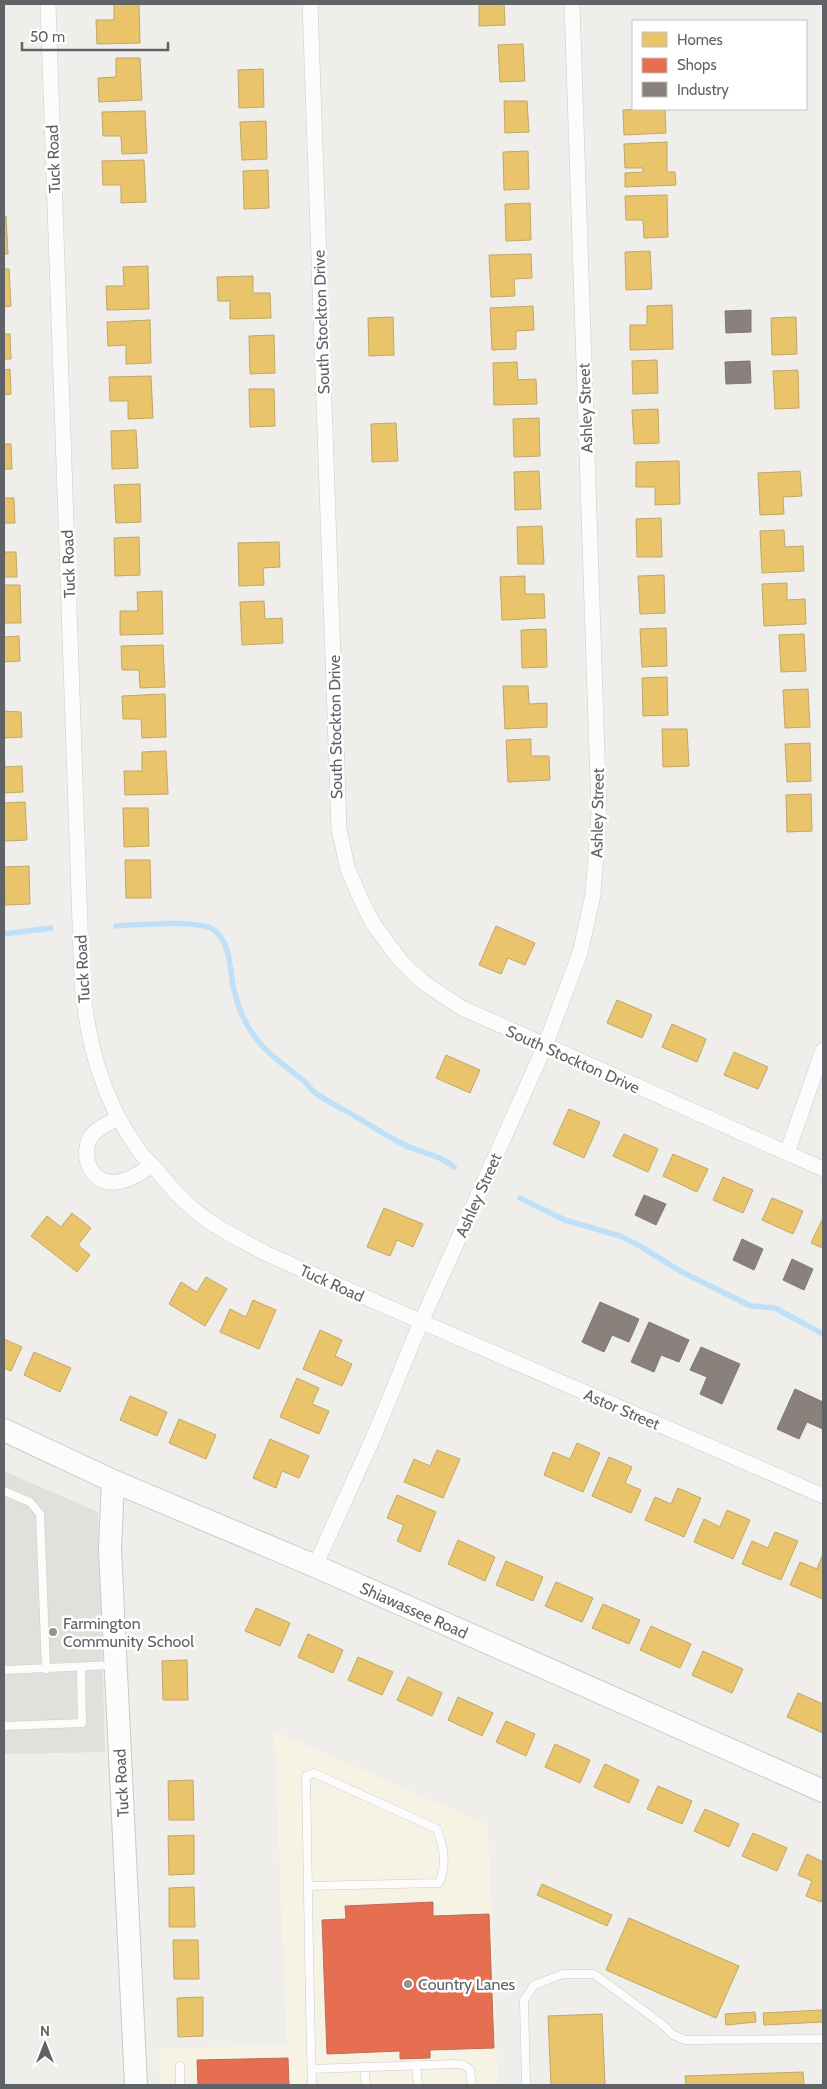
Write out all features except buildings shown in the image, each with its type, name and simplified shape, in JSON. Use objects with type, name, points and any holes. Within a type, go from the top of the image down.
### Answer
[{"type":"street","name":"Tuck Road","points":[[48,4],[82,981],[89,1038],[98,1073],[118,1118],[138,1150],[173,1190],[205,1219],[265,1253],[421,1322]]},
{"type":"street","name":"South Stockton Drive","points":[[310,4],[337,809],[348,870],[374,925],[400,960],[427,985],[462,1008],[823,1169]]},
{"type":"street","name":"Ashley Street","points":[[315,1566],[374,1436],[421,1322],[545,1046],[580,952],[593,895],[599,813],[572,4]]},
{"type":"street","points":[[786,1153],[823,1050]]},
{"type":"street","points":[[118,1118],[102,1127],[88,1142],[86,1152],[88,1164],[93,1173],[105,1181],[118,1182],[139,1175],[152,1165]]},
{"type":"street","name":"Astor Street","points":[[421,1322],[823,1496]]},
{"type":"street","name":"Shiawassee Road","points":[[4,1430],[112,1480],[315,1566],[823,1791]]},
{"type":"street","name":"Tuck Road","points":[[112,1480],[110,1549],[136,2085]]},
{"type":"lane","points":[[4,1491],[30,1502],[40,1514],[46,1669]]},
{"type":"lane","points":[[4,1670],[115,1665]]},
{"type":"lane","points":[[4,1726],[82,1723],[81,1668]]},
{"type":"lane","points":[[308,1886],[439,1882],[444,1871],[444,1846],[437,1829],[314,1773],[306,1776],[308,1886],[312,2069],[312,2085]]},
{"type":"lane","points":[[526,2085],[524,2000],[534,1985],[563,1974],[594,1974],[662,2024],[673,2035],[684,2040],[823,2039]]},
{"type":"lane","points":[[416,2065],[418,2085]]},
{"type":"lane","points":[[312,2069],[464,2065],[470,2070],[472,2085]]},
{"type":"lane","points":[[180,2066],[180,2085]]},
{"type":"lane","points":[[364,2067],[366,2085]]},
{"type":"shaded area","name":"Farmington Community School","points":[[4,1471],[98,1512],[105,1752],[4,1754]]},
{"type":"shaded area","points":[[274,1731],[488,1825],[498,2085],[160,2085],[159,2049],[287,2045]]},
{"type":"waterway","points":[[116,926],[182,924],[214,930],[224,942],[227,950],[234,990],[242,1015],[252,1033],[278,1061],[325,1100],[397,1141],[436,1156],[454,1167]]},
{"type":"waterway","points":[[4,934],[51,928]]},
{"type":"waterway","points":[[520,1198],[565,1220],[620,1236],[680,1271],[751,1306],[775,1308],[823,1334]]},
{"type":"place","name":"Farmington Community School","points":[[53,1632]]},
{"type":"place","name":"Country Lanes","points":[[408,1984]]}]
